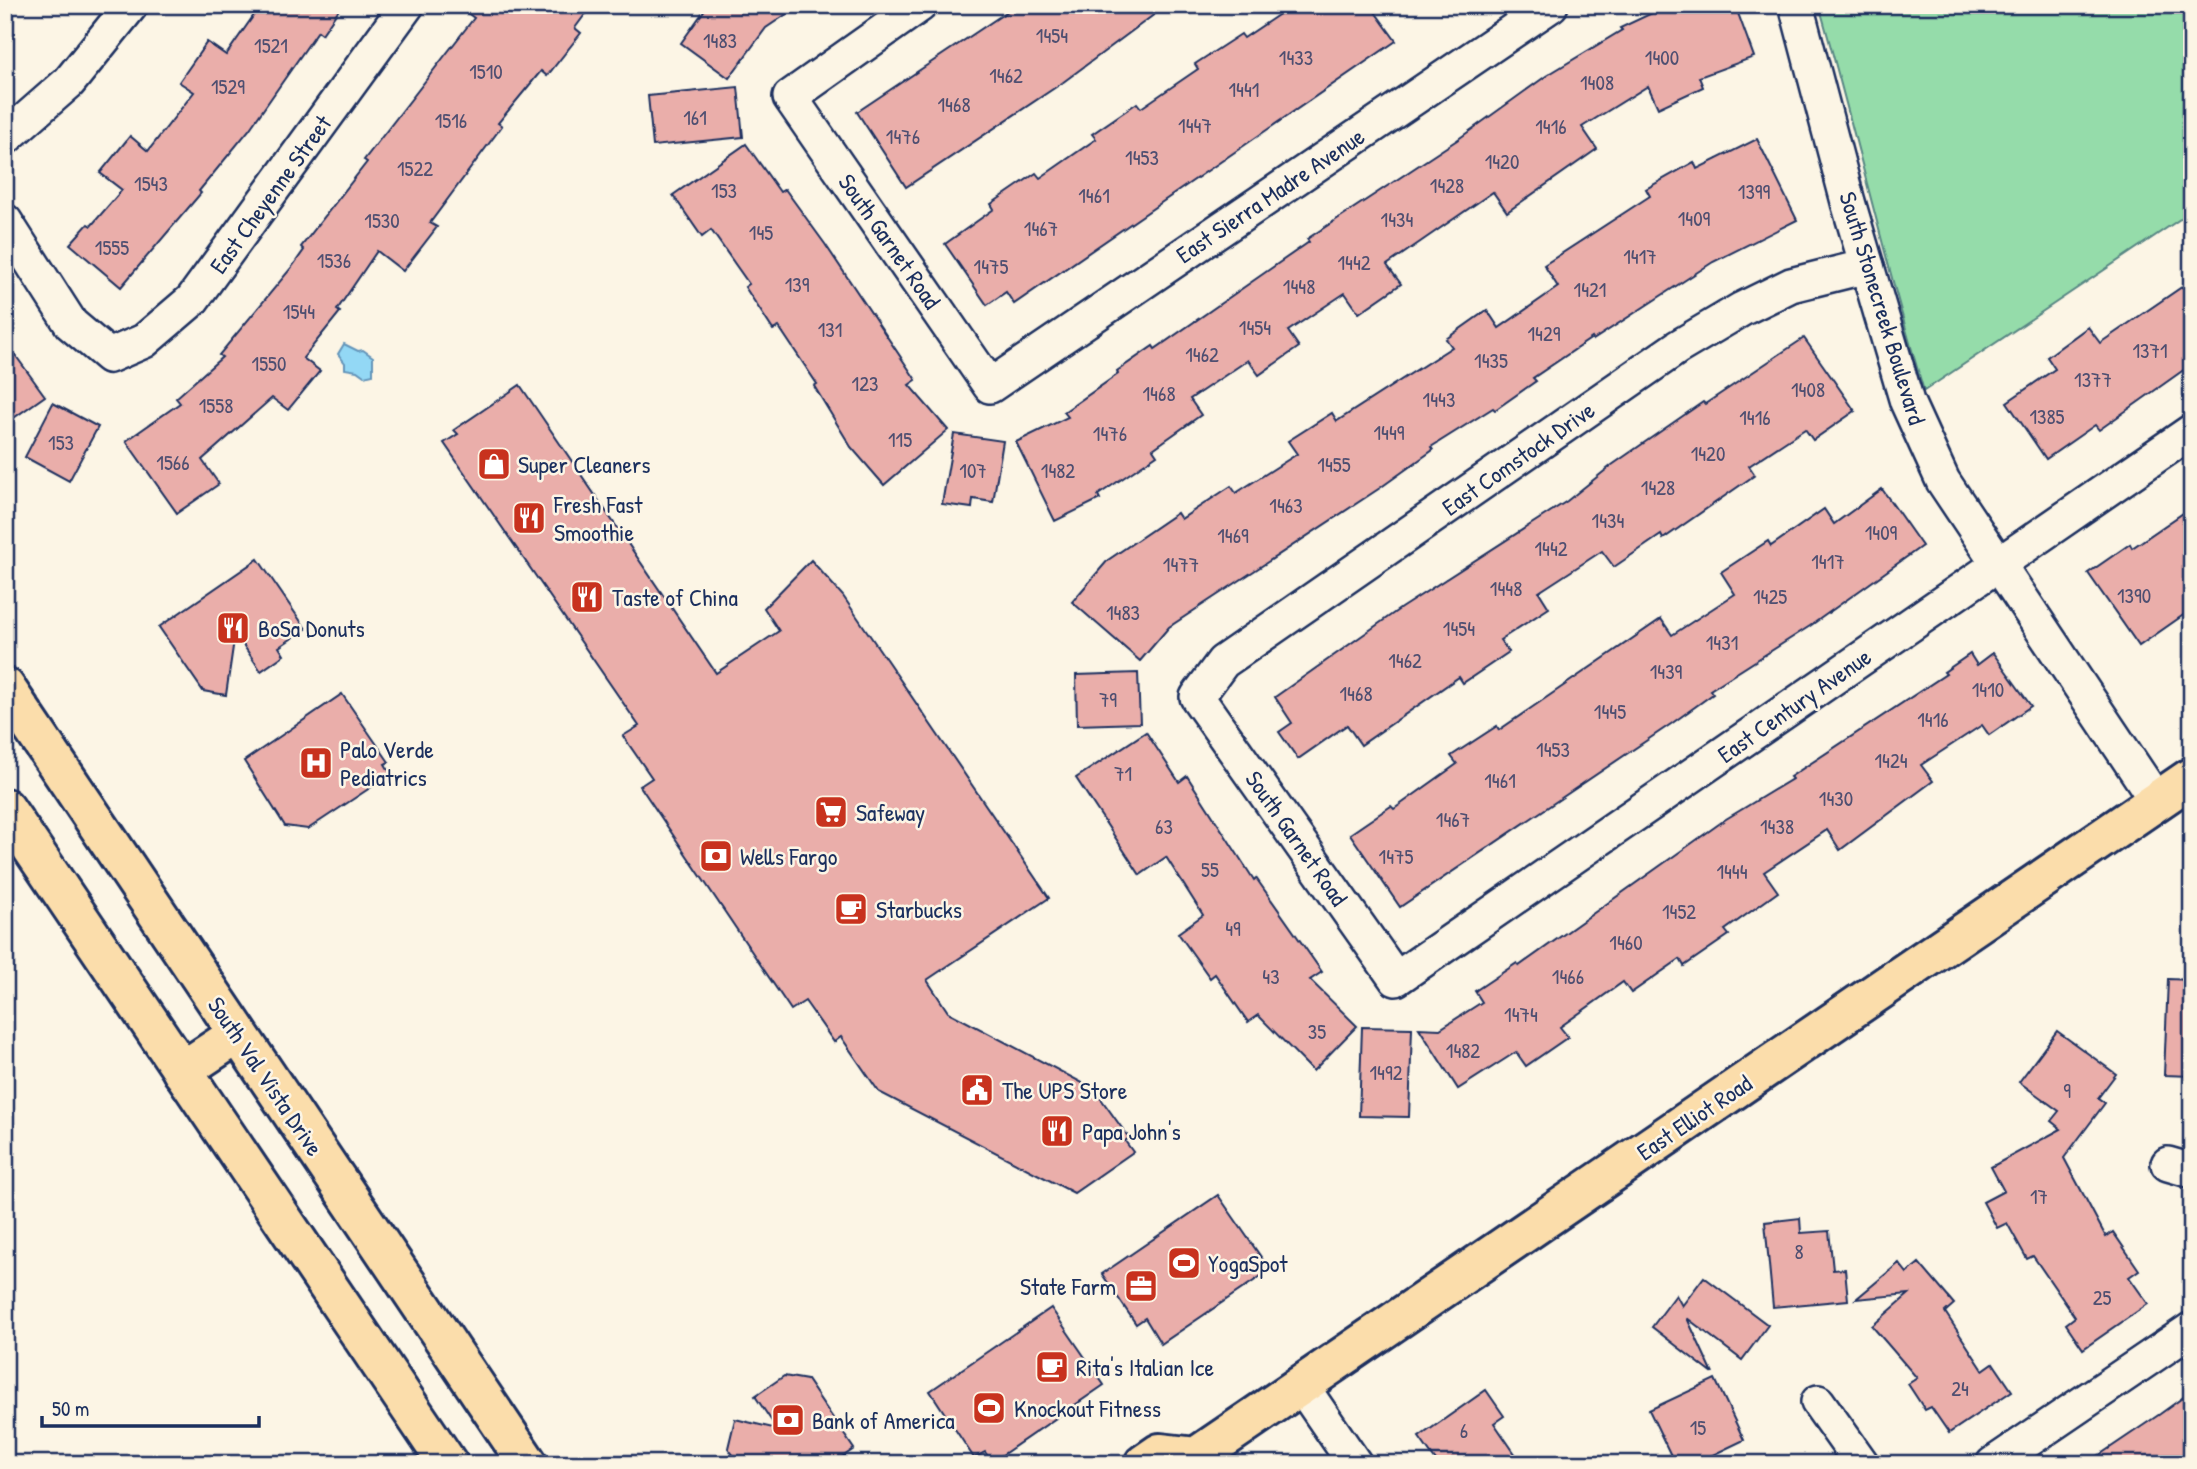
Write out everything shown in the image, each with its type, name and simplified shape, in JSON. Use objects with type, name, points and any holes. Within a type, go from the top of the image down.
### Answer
[{"type":"main road","name":"South Val Vista Drive","points":[[5,687],[528,1464]]},
{"type":"main road","name":"East Elliot Road","points":[[1144,1464],[1160,1453],[1196,1460],[1301,1385],[2192,777]]},
{"type":"main road","points":[[5,808],[448,1464]]},
{"type":"main road","points":[[182,1070],[238,1034]]},
{"type":"street","points":[[5,138],[69,82],[131,5]]},
{"type":"street","name":"East Cheyenne Street","points":[[5,221],[71,324],[109,356],[144,341],[192,300],[407,5]]},
{"type":"street","name":"South Garnet Road","points":[[920,5],[790,97],[989,386]]},
{"type":"street","name":"East Sierra Madre Avenue","points":[[989,386],[1551,5]]},
{"type":"street","name":"South Stonecreek Boulevard","points":[[1796,5],[1867,266],[1908,402],[1943,481],[2157,800]]},
{"type":"street","name":"East Comstock Drive","points":[[1197,697],[1223,662],[1678,347],[1742,309],[1791,285],[1867,266]]},
{"type":"street","name":"East Century Avenue","points":[[1396,979],[2192,431]]},
{"type":"street","name":"South Garnet Road","points":[[1197,697],[1396,979]]},
{"type":"street","points":[[1993,1464],[2192,1329]]},
{"type":"street","points":[[1301,1385],[1355,1464]]},
{"type":"street","points":[[1818,1402],[1862,1464]]},
{"type":"green space","points":[[1819,5],[2192,5],[2192,211],[1924,391]]},
{"type":"water","points":[[344,344],[358,351],[363,350],[373,357],[373,374],[364,376],[357,371],[345,369],[345,363],[338,354]]},
{"type":"building","points":[[261,5],[342,5],[322,34],[318,31],[249,130],[199,191],[201,193],[121,287],[70,244],[88,224],[91,226],[122,190],[100,173],[130,136],[148,151],[194,92],[179,82],[207,42],[226,55]]},
{"type":"building","points":[[457,5],[592,5],[575,28],[581,33],[547,76],[541,71],[498,123],[502,126],[430,223],[437,227],[403,271],[377,251],[337,310],[340,312],[303,358],[320,371],[288,410],[272,398],[202,460],[219,484],[177,513],[126,441],[180,403],[176,398],[222,357],[219,355],[292,267],[304,250],[301,247],[367,162],[364,160],[474,18]]},
{"type":"building","points":[[708,5],[800,5],[766,28],[729,78],[681,43]]},
{"type":"building","points":[[1017,5],[1167,5],[1062,83],[906,187],[857,112]]},
{"type":"building","points":[[1293,5],[1370,5],[1396,41],[1014,304],[1006,292],[987,305],[945,244],[994,209],[991,204],[1036,173],[1040,178],[1096,139],[1092,134],[1137,103],[1141,108],[1198,69],[1195,64],[1241,34],[1244,38]]},
{"type":"building","points":[[1669,5],[1735,5],[1754,57],[1699,77],[1703,87],[1658,108],[1648,86],[1582,127],[1597,149],[1507,212],[1493,192],[1426,238],[1387,265],[1401,284],[1359,313],[1345,293],[1288,331],[1299,347],[1259,375],[1248,360],[1190,399],[1201,415],[1153,449],[1157,455],[1098,495],[1100,499],[1055,521],[1016,442],[1068,417],[1064,412],[1118,374],[1117,371],[1153,346],[1155,349],[1309,242],[1307,239],[1457,140],[1546,76],[1622,30],[1620,28]]},
{"type":"building","points":[[738,87],[743,137],[653,146],[648,96]]},
{"type":"building","points":[[1757,139],[1797,220],[1713,262],[1593,340],[1592,338],[1533,378],[1536,381],[1495,410],[1493,408],[1431,447],[1433,450],[1380,488],[1169,627],[1140,661],[1072,602],[1108,560],[1177,513],[1181,519],[1231,486],[1236,493],[1297,454],[1288,441],[1332,413],[1337,421],[1452,347],[1446,339],[1487,310],[1499,328],[1558,287],[1544,265],[1650,196],[1646,189],[1694,162],[1697,169]]},
{"type":"building","points":[[746,144],[780,192],[785,189],[825,244],[916,380],[909,385],[948,430],[884,485],[851,447],[814,386],[817,384],[779,327],[773,330],[745,287],[749,284],[711,230],[702,237],[673,195]]},
{"type":"building","points":[[2192,280],[2192,364],[2099,430],[2095,425],[2046,459],[2007,402],[2055,369],[2047,357],[2088,327],[2100,343]]},
{"type":"building","points":[[1804,338],[1855,411],[1813,440],[1805,429],[1749,466],[1755,475],[1663,539],[1661,535],[1614,567],[1602,551],[1539,592],[1549,608],[1500,640],[1509,652],[1463,683],[1459,677],[1361,745],[1347,725],[1298,759],[1279,732],[1292,723],[1275,697],[1401,608],[1567,501],[1612,465],[1703,402],[1705,404]]},
{"type":"building","points":[[5,341],[45,396],[5,424]]},
{"type":"building","points":[[520,385],[716,673],[779,631],[764,608],[811,560],[843,596],[1049,898],[927,980],[948,1012],[1094,1089],[1129,1138],[1125,1141],[1133,1152],[1074,1193],[879,1092],[841,1037],[834,1042],[805,1001],[791,1010],[640,786],[652,778],[623,736],[639,726],[444,443],[458,434],[454,430]]},
{"type":"building","points":[[53,403],[98,427],[69,481],[25,457]]},
{"type":"building","points":[[954,434],[1003,441],[993,502],[973,499],[972,508],[942,504]]},
{"type":"building","points":[[1882,489],[1922,546],[1810,626],[1710,690],[1713,694],[1671,724],[1400,907],[1350,834],[1391,806],[1394,809],[1457,764],[1451,756],[1497,726],[1499,730],[1661,619],[1672,635],[1735,594],[1721,572],[1768,541],[1771,546],[1824,509],[1834,524]]},
{"type":"building","points":[[2192,507],[2192,609],[2139,646],[2088,573],[2130,544],[2132,548]]},
{"type":"building","name":"BoSa Donuts","points":[[258,559],[306,629],[279,647],[284,655],[261,671],[235,633],[226,695],[203,691],[159,627]]},
{"type":"building","points":[[1993,653],[2031,706],[1989,735],[1982,725],[1921,765],[1933,781],[1840,850],[1827,830],[1764,872],[1778,892],[1725,930],[1729,935],[1684,966],[1680,959],[1631,993],[1623,982],[1560,1027],[1568,1037],[1526,1066],[1516,1052],[1458,1089],[1419,1028],[1440,1029],[1482,1002],[1475,991],[1517,963],[1519,966],[1726,819],[1792,779],[1790,777],[1946,674],[1944,672],[1970,654],[1977,665]]},
{"type":"building","points":[[1138,673],[1140,723],[1077,725],[1076,675]]},
{"type":"building","name":"Palo Verde Pediatrics","points":[[342,694],[389,762],[385,764],[391,774],[308,829],[285,826],[244,761]]},
{"type":"building","points":[[1146,732],[1179,782],[1187,776],[1254,880],[1256,878],[1322,972],[1310,980],[1357,1026],[1313,1071],[1258,1015],[1248,1022],[1215,974],[1210,978],[1178,933],[1203,915],[1166,857],[1140,875],[1076,778]]},
{"type":"building","points":[[2168,979],[2192,980],[2192,1076],[2164,1075]]},
{"type":"building","points":[[1362,1027],[1412,1028],[1409,1117],[1359,1116]]},
{"type":"building","points":[[2057,1031],[2116,1074],[2098,1098],[2105,1103],[2064,1158],[2106,1237],[2113,1232],[2139,1270],[2129,1277],[2148,1304],[2083,1349],[2066,1324],[2075,1317],[2033,1256],[2027,1259],[2007,1223],[1997,1228],[1983,1202],[2004,1191],[1991,1167],[2061,1129],[2051,1121],[2059,1111],[2019,1082]]},
{"type":"building","points":[[1218,1195],[1270,1270],[1161,1344],[1145,1318],[1136,1324],[1102,1274]]},
{"type":"building","points":[[1800,1218],[1801,1233],[1829,1231],[1833,1270],[1845,1269],[1848,1300],[1773,1307],[1765,1222]]},
{"type":"building","points":[[1899,1263],[1907,1273],[1919,1263],[1954,1304],[1945,1312],[1983,1370],[1993,1363],[2012,1391],[1949,1433],[1931,1407],[1925,1410],[1908,1384],[1917,1378],[1872,1326],[1909,1294],[1856,1299]]},
{"type":"building","points":[[1704,1277],[1768,1325],[1742,1360],[1687,1318],[1713,1374],[1652,1327],[1676,1295],[1682,1306]]},
{"type":"building","points":[[1051,1308],[1104,1385],[992,1462],[985,1452],[974,1458],[930,1391]]},
{"type":"building","name":"Bank of America","points":[[784,1376],[807,1380],[854,1449],[832,1464],[740,1464],[728,1448],[735,1419],[777,1429],[755,1396]]},
{"type":"building","points":[[1715,1379],[1744,1440],[1694,1464],[1675,1464],[1649,1410]]},
{"type":"building","points":[[1486,1390],[1504,1416],[1494,1423],[1522,1464],[1438,1464],[1419,1437]]},
{"type":"building","points":[[2192,1391],[2192,1464],[2086,1464],[2160,1414]]},
{"type":"place","name":"Super Cleaners","points":[[494,464]]},
{"type":"place","name":"Fresh Fast Smoothie","points":[[529,518]]},
{"type":"place","name":"Taste of China","points":[[587,597]]},
{"type":"place","name":"BoSa Donuts","points":[[233,628]]},
{"type":"place","name":"Palo Verde Pediatrics","points":[[316,763]]},
{"type":"place","name":"Safeway","points":[[831,812]]},
{"type":"place","name":"Wells Fargo","points":[[716,856]]},
{"type":"place","name":"Starbucks","points":[[851,909]]},
{"type":"place","name":"The UPS Store","points":[[977,1090]]},
{"type":"place","name":"Papa John's","points":[[1057,1131]]},
{"type":"place","name":"YogaSpot","points":[[1184,1263]]},
{"type":"place","name":"State Farm","points":[[1141,1286]]},
{"type":"place","name":"Rita's Italian Ice","points":[[1052,1367]]},
{"type":"place","name":"Knockout Fitness","points":[[989,1408]]},
{"type":"place","name":"Bank of America","points":[[788,1420]]}]
